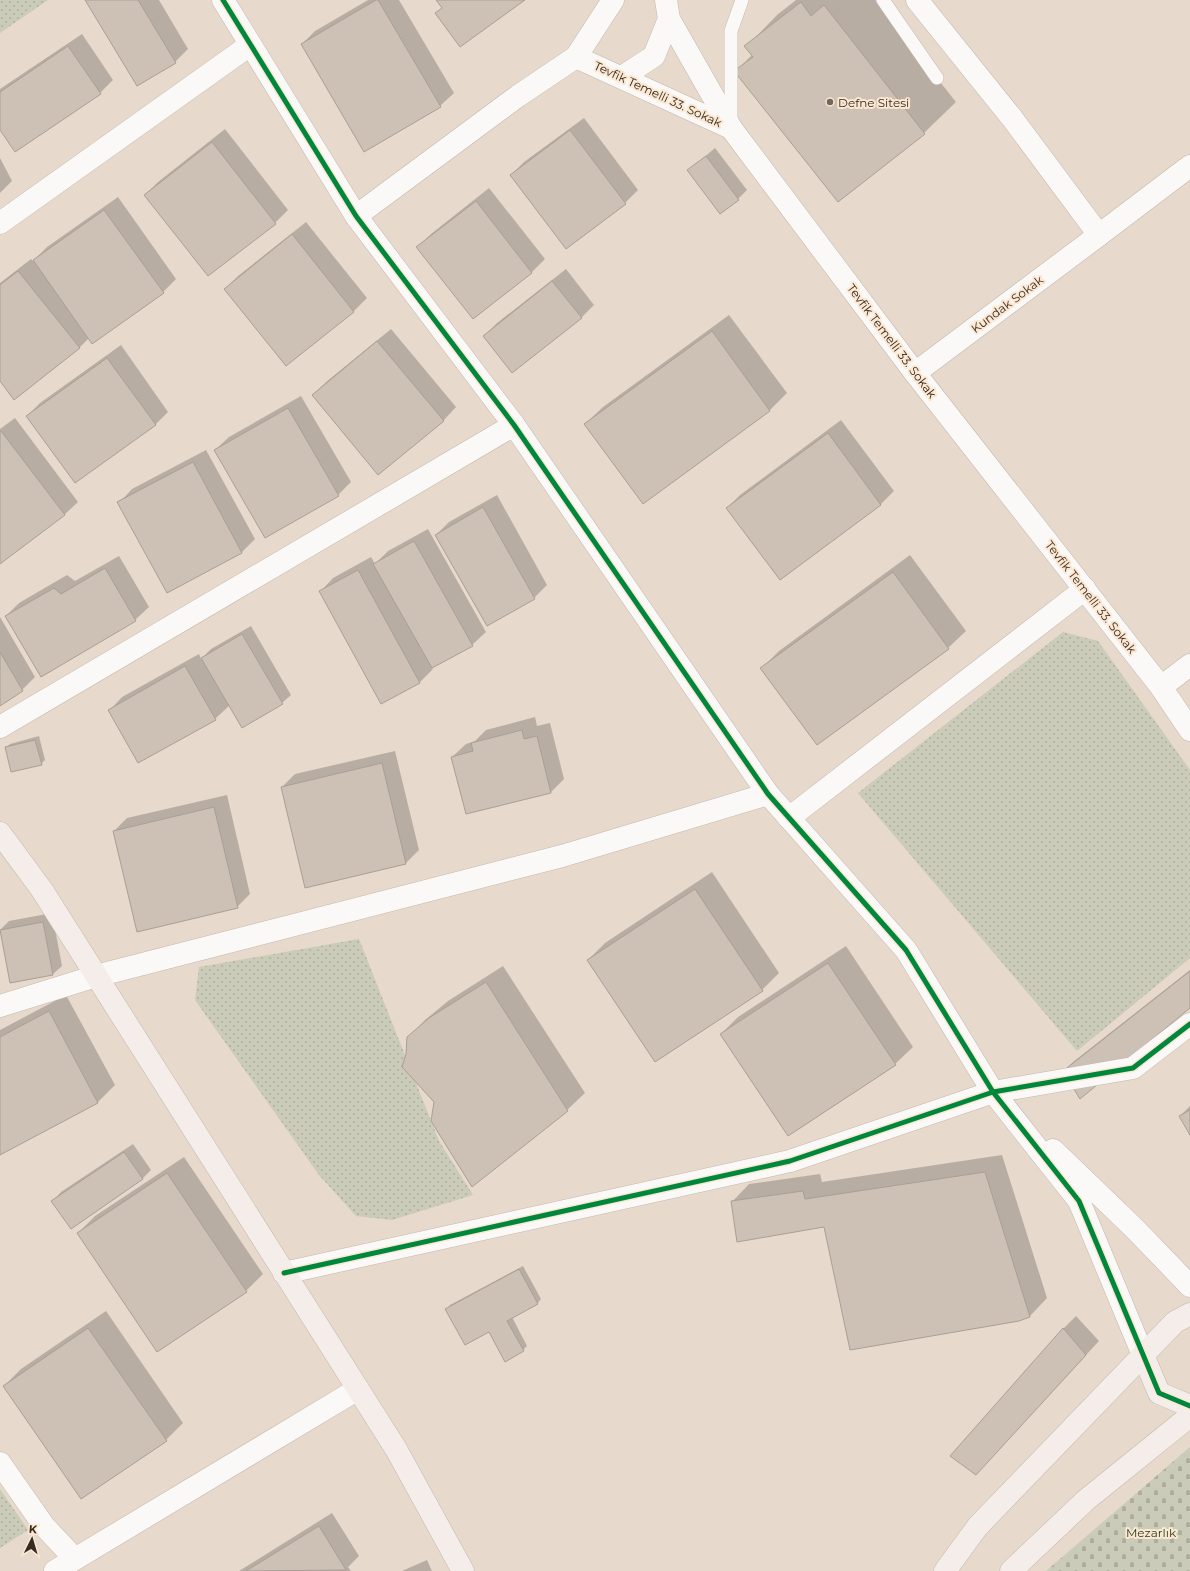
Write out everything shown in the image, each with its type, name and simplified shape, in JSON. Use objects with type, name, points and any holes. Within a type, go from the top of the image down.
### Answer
[{"type":"main road","points":[[0,832],[42,890],[396,1449],[463,1571]]},
{"type":"main road","points":[[945,1571],[978,1526],[1175,1322],[1190,1314]]},
{"type":"main road","points":[[1143,1355],[1160,1393],[1190,1406]]},
{"type":"main road","points":[[1011,1571],[1086,1500],[1190,1416]]},
{"type":"street","points":[[223,0],[356,216],[514,425],[768,794],[906,950],[994,1092],[1079,1201],[1143,1355]]},
{"type":"street","points":[[356,216],[518,96],[576,57],[613,0]]},
{"type":"street","points":[[917,0],[1012,118],[1099,236]]},
{"type":"street","points":[[667,10],[731,128]]},
{"type":"street","points":[[622,77],[654,56],[667,10]]},
{"type":"street","points":[[0,223],[250,45]]},
{"type":"street","name":"Tevfik Temelli 33. Sokak","points":[[576,57],[731,128],[915,373],[1161,687],[1190,730]]},
{"type":"street","name":"Kundak Sokak","points":[[915,373],[1190,166]]},
{"type":"street","points":[[0,727],[514,425]]},
{"type":"street","points":[[789,818],[1084,589]]},
{"type":"street","points":[[1161,687],[1190,665]]},
{"type":"street","points":[[0,1006],[96,976],[562,856],[768,794]]},
{"type":"street","points":[[284,1273],[790,1161],[994,1092],[1133,1068],[1190,1024]]},
{"type":"street","points":[[994,1092],[1135,1229],[1190,1286]]},
{"type":"street","points":[[55,1571],[358,1389]]},
{"type":"street","points":[[0,1463],[44,1526],[75,1559]]},
{"type":"lane","points":[[731,128],[731,31],[742,0]]},
{"type":"lane","points":[[883,0],[937,78]]},
{"type":"green space","points":[[0,0],[48,0],[0,33]]},
{"type":"green space","points":[[1063,632],[1098,641],[1190,770],[1190,958],[1077,1051],[858,793]]},
{"type":"green space","points":[[359,939],[439,1141],[473,1195],[392,1220],[356,1216],[319,1175],[195,1000],[199,967]]},
{"type":"green space","name":"Mezarlık","points":[[1190,1447],[1190,1571],[1046,1571]]},
{"type":"green space","points":[[0,1489],[28,1530],[0,1548]]},
{"type":"building","points":[[85,0],[138,0],[176,63],[137,86]]},
{"type":"building","points":[[378,0],[441,107],[364,152],[301,44]]},
{"type":"building","points":[[436,0],[525,0],[460,47],[435,13],[442,8]]},
{"type":"building","name":"Defne Sitesi","points":[[801,2],[811,16],[824,5],[925,134],[838,202],[734,71],[753,57],[744,46]]},
{"type":"building","points":[[68,46],[101,94],[15,152],[0,130],[0,92]]},
{"type":"building","points":[[570,130],[626,204],[566,249],[510,175]]},
{"type":"building","points":[[212,142],[276,224],[208,276],[144,195]]},
{"type":"building","points":[[706,156],[739,200],[720,214],[687,170]]},
{"type":"building","points":[[476,201],[532,273],[473,319],[416,247]]},
{"type":"building","points":[[104,210],[164,293],[92,344],[33,260]]},
{"type":"building","points":[[292,234],[354,312],[286,366],[224,289]]},
{"type":"building","points":[[18,271],[80,348],[14,400],[0,381],[0,285]]},
{"type":"building","points":[[552,281],[582,318],[512,373],[483,336]]},
{"type":"building","points":[[712,331],[770,411],[643,504],[584,424]]},
{"type":"building","points":[[377,341],[444,421],[378,475],[312,395]]},
{"type":"building","points":[[107,358],[156,425],[75,483],[26,416]]},
{"type":"building","points":[[288,408],[339,496],[265,538],[214,450]]},
{"type":"building","points":[[0,431],[65,515],[0,564]]},
{"type":"building","points":[[828,433],[881,505],[780,580],[726,508]]},
{"type":"building","points":[[193,462],[242,553],[167,593],[117,502]]},
{"type":"building","points":[[483,507],[535,599],[487,626],[435,535]]},
{"type":"building","points":[[414,541],[473,646],[432,668],[373,564]]},
{"type":"building","points":[[105,568],[136,621],[41,677],[5,616],[54,588],[61,594]]},
{"type":"building","points":[[358,570],[420,683],[381,704],[319,591]]},
{"type":"building","points":[[893,572],[949,649],[817,745],[760,668]]},
{"type":"building","points":[[242,634],[283,704],[242,728],[201,658]]},
{"type":"building","points":[[0,652],[23,691],[0,706]]},
{"type":"building","points":[[185,666],[216,720],[138,763],[108,710]]},
{"type":"building","points":[[522,730],[524,739],[537,736],[551,793],[466,814],[451,757],[473,751],[471,743]]},
{"type":"building","points":[[35,740],[42,765],[11,772],[5,747]]},
{"type":"building","points":[[382,763],[406,864],[305,888],[281,787]]},
{"type":"building","points":[[214,807],[238,908],[137,932],[113,831]]},
{"type":"building","points":[[695,889],[763,991],[655,1062],[587,960]]},
{"type":"building","points":[[43,922],[53,975],[10,983],[0,930]]},
{"type":"building","points":[[828,963],[896,1065],[788,1136],[720,1034]]},
{"type":"building","points":[[1190,971],[1190,1008],[1080,1099],[1063,1071]]},
{"type":"building","points":[[486,982],[568,1111],[472,1187],[431,1121],[434,1102],[402,1067],[406,1054],[407,1037],[429,1018]]},
{"type":"building","points":[[49,1011],[98,1103],[0,1155],[0,1037]]},
{"type":"building","points":[[1190,1110],[1190,1135],[1179,1116]]},
{"type":"building","points":[[124,1152],[143,1179],[71,1229],[51,1201]]},
{"type":"building","points":[[985,1172],[1030,1317],[1019,1321],[850,1350],[824,1227],[737,1242],[731,1201],[803,1191],[805,1199]]},
{"type":"building","points":[[167,1173],[247,1292],[157,1352],[77,1233]]},
{"type":"building","points":[[519,1269],[538,1304],[507,1321],[524,1351],[505,1362],[489,1332],[465,1345],[445,1309]]},
{"type":"building","points":[[88,1328],[167,1441],[81,1499],[3,1386]]},
{"type":"building","points":[[1063,1328],[1086,1355],[976,1475],[950,1456]]},
{"type":"building","points":[[319,1526],[346,1570],[246,1571]]},
{"type":"cycle path","points":[[223,0],[356,216],[514,425],[768,794],[906,950],[993,1092],[1079,1201],[1159,1393],[1190,1406]]},
{"type":"cycle path","points":[[284,1273],[790,1161],[993,1092],[1133,1068],[1190,1024]]},
{"type":"place","name":"Defne Sitesi","points":[[830,102]]}]
